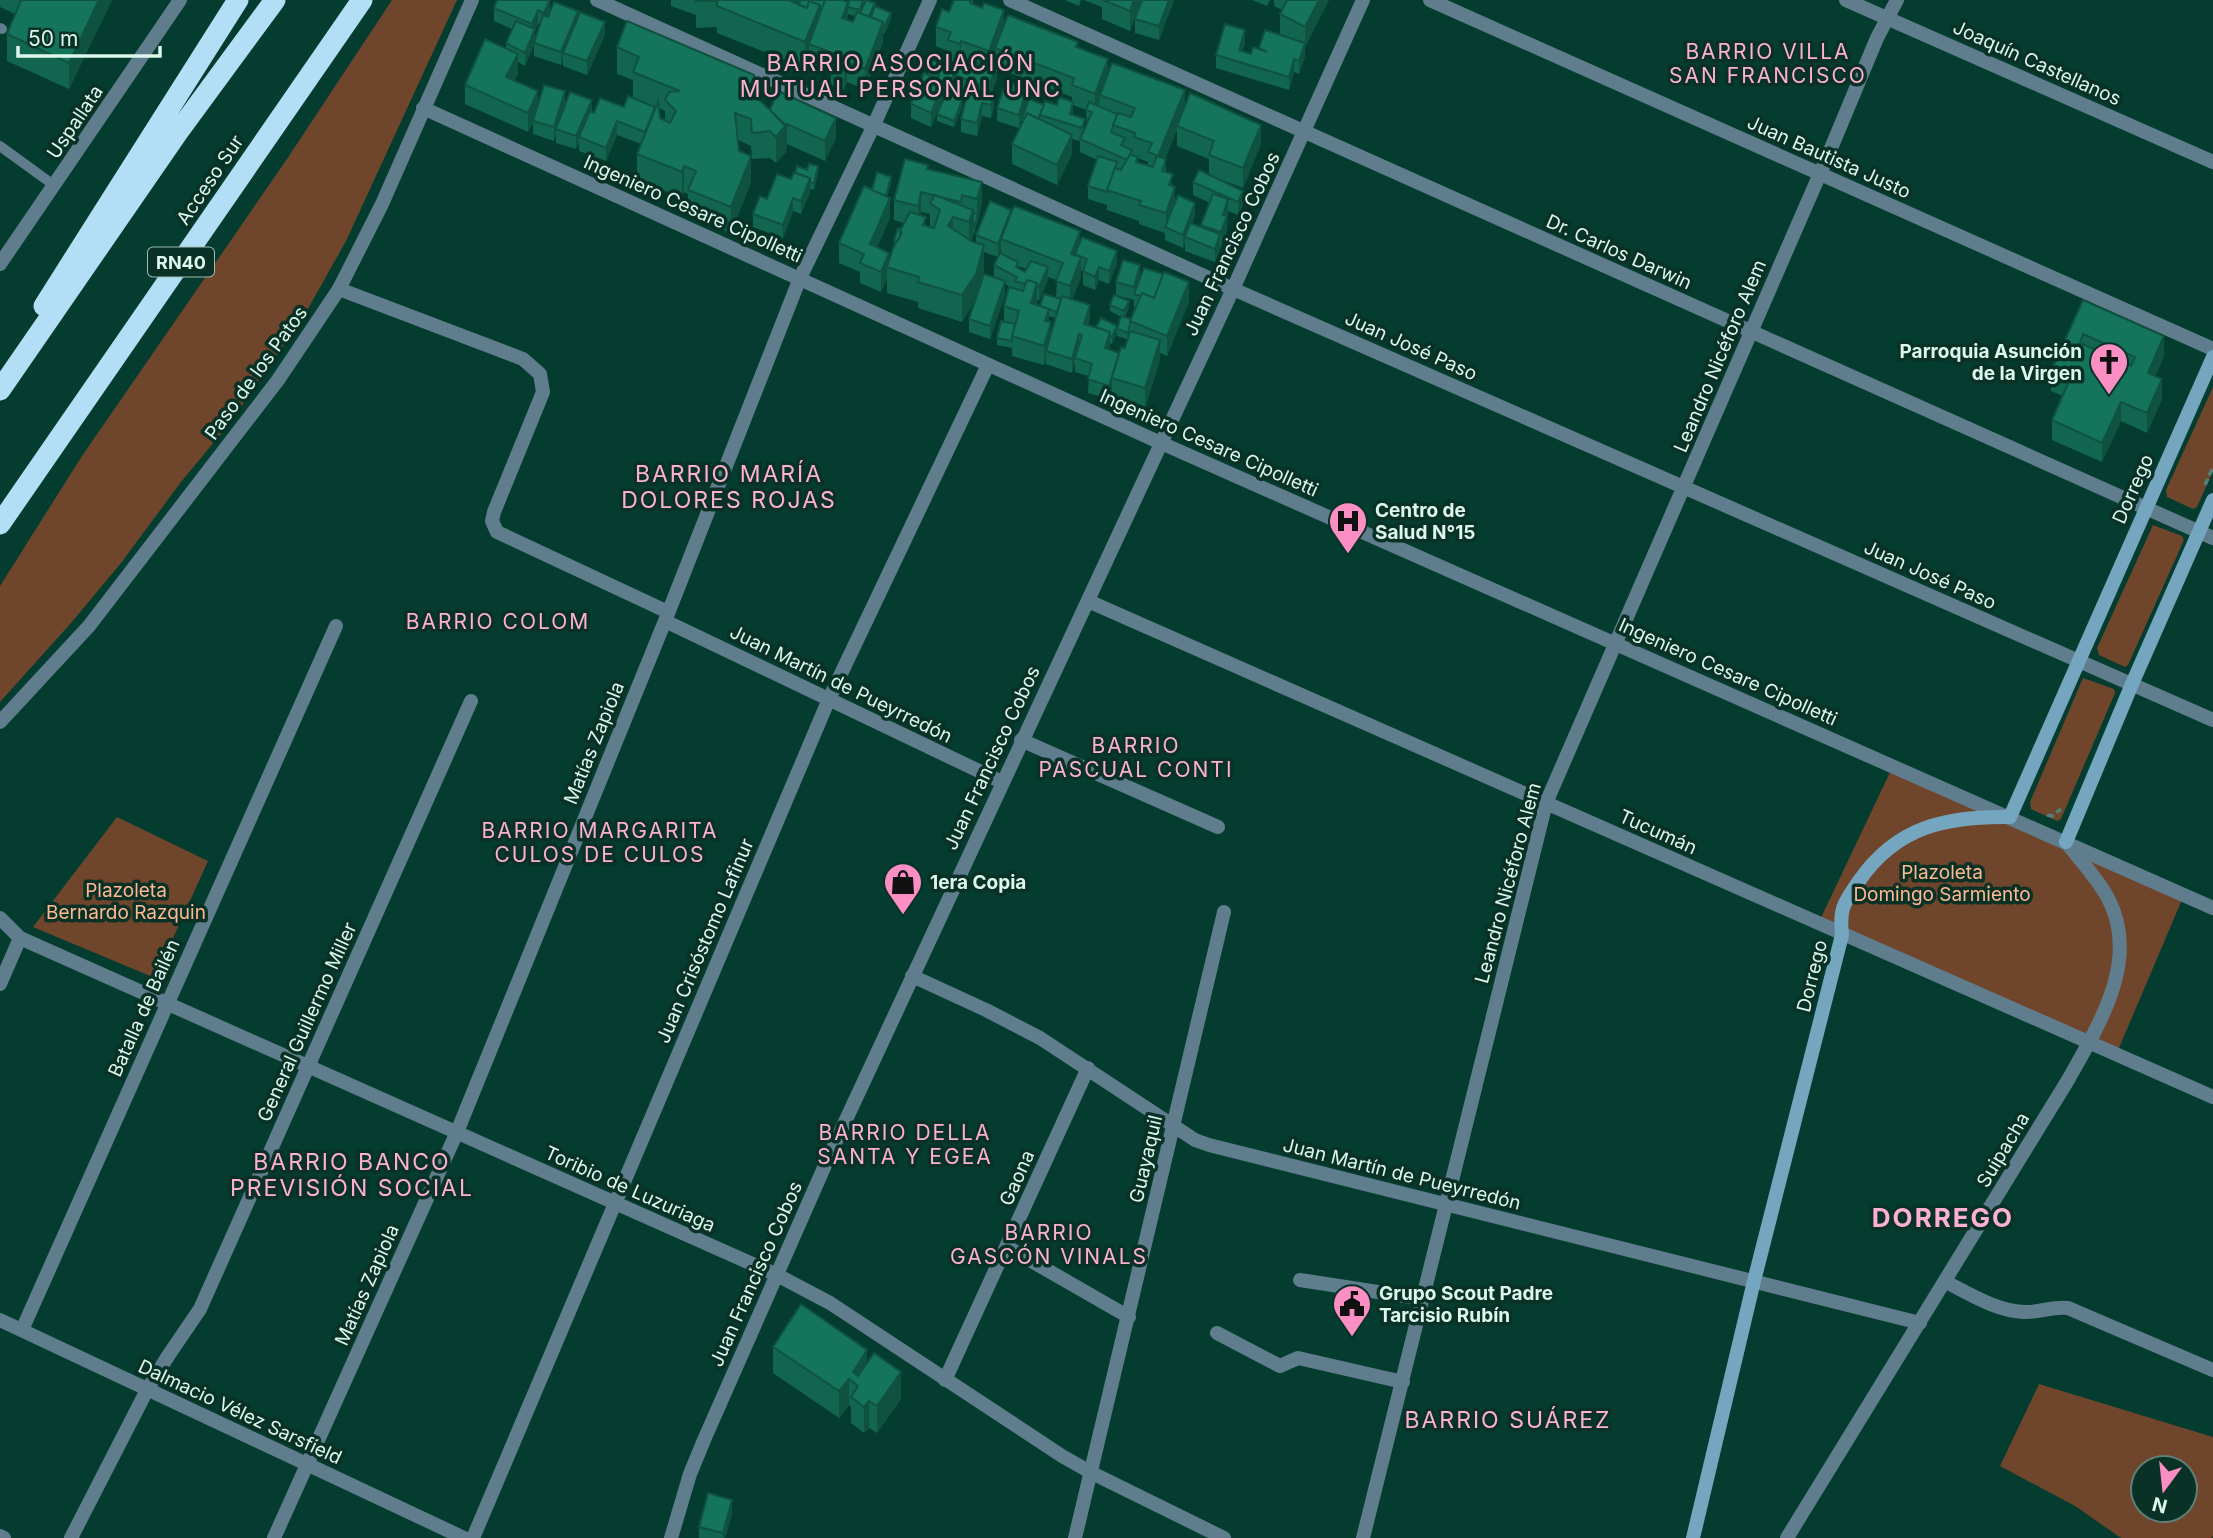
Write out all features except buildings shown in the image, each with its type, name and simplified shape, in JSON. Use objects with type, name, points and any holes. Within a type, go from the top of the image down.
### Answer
[{"type":"highway","points":[[0,388],[39,312],[237,0]]},
{"type":"highway","points":[[0,388],[178,132],[275,0]]},
{"type":"highway","name":"Acceso Sur","points":[[0,524],[362,0]]},
{"type":"highway","points":[[0,531],[31,479]]},
{"type":"main road","name":"Dorrego","points":[[1693,1538],[1754,1281],[1842,935],[1840,914],[1850,893],[1871,864],[1895,842],[1914,831],[1975,817],[2010,817],[2213,357]]},
{"type":"main road","points":[[2066,842],[2199,532],[2208,494]]},
{"type":"street","name":"Uspallata","points":[[0,264],[180,0]]},
{"type":"street","name":"Paso de los Patos","points":[[0,722],[89,626],[278,380],[339,289],[382,204],[472,0]]},
{"type":"street","name":"Juan José Paso","points":[[597,0],[1233,289],[2213,720]]},
{"type":"street","name":"Matías Zapiola","points":[[274,1538],[457,1132],[800,278],[873,127],[930,0]]},
{"type":"street","name":"Dr. Carlos Darwin","points":[[1010,0],[2213,538]]},
{"type":"street","name":"Juan Francisco Cobos","points":[[671,1538],[696,1457],[777,1275],[1021,740],[1233,289],[1363,0]]},
{"type":"street","name":"Juan Bautista Justo","points":[[1430,0],[2213,349]]},
{"type":"street","name":"Joaquín Castellanos","points":[[1846,0],[2213,162]]},
{"type":"street","name":"Leandro Nicéforo Alem","points":[[1363,1538],[1546,803],[1819,174],[1887,19],[1898,0]]},
{"type":"street","name":"Ingeniero Cesare Cipolletti","points":[[423,108],[1161,443],[2213,908]]},
{"type":"street","name":"Juan Martín de Pueyrredón","points":[[339,289],[523,359],[540,374],[543,392],[494,512],[492,521],[497,532],[829,699],[1002,782]]},
{"type":"street","name":"Juan Crisóstomo Lafinur","points":[[473,1538],[829,699],[988,365]]},
{"type":"street","name":"Tucumán","points":[[1088,601],[2213,1097]]},
{"type":"street","name":"Batalla de Bailén","points":[[22,1330],[336,626]]},
{"type":"street","name":"General Guillermo Miller","points":[[71,1538],[148,1390],[200,1309],[471,701]]},
{"type":"street","points":[[1021,740],[1218,827]]},
{"type":"street","name":"Suipacha","points":[[1787,1538],[1946,1282],[2107,1009],[2118,971],[2120,942],[2117,921],[2109,900],[2096,879],[2066,842]]},
{"type":"street","name":"Guayaquil","points":[[1075,1538],[1224,912]]},
{"type":"street","name":"Toribio de Luzuriaga","points":[[0,918],[20,938],[777,1275],[830,1303],[1092,1473],[1224,1538]]},
{"type":"street","points":[[0,984],[20,938]]},
{"type":"street","name":"Juan Martín de Pueyrredón","points":[[912,976],[1040,1038],[1195,1140],[1222,1150],[1920,1323]]},
{"type":"street","name":"Gaona","points":[[946,1380],[1088,1068]]},
{"type":"street","points":[[1007,1247],[1129,1317]]},
{"type":"street","points":[[1300,1280],[1423,1299]]},
{"type":"street","points":[[1946,1282],[2000,1308],[2026,1313],[2055,1307],[2068,1308],[2213,1370]]},
{"type":"street","name":"Dalmacio Vélez Sarsfield","points":[[0,1320],[464,1538]]},
{"type":"street","points":[[1217,1333],[1280,1366],[1298,1358],[1404,1382]]},
{"type":"lane","points":[[0,146],[55,186]]},
{"type":"path","points":[[2208,494],[2213,467]]},
{"type":"path","points":[[2043,815],[2052,816],[2061,809],[2066,798]]},
{"type":"green space","points":[[392,0],[457,0],[346,241],[305,314],[229,424],[181,482],[121,563],[0,702],[0,586],[82,456],[287,159]]},
{"type":"green space","points":[[2213,387],[2213,471],[2197,507],[2193,509],[2167,497],[2166,490]]},
{"type":"green space","points":[[2153,525],[2182,536],[2184,540],[2125,667],[2099,655],[2097,648]]},
{"type":"green space","points":[[2083,678],[2114,689],[2115,693],[2061,819],[2057,821],[2031,809],[2030,802]]},
{"type":"green space","name":"Plazoleta Domingo Sarmiento","points":[[1893,766],[2184,895],[2116,1055],[1818,924]]},
{"type":"green space","name":"Plazoleta Bernardo Razquin","points":[[117,817],[208,861],[155,978],[33,927]]},
{"type":"green space","points":[[2039,1384],[2213,1437],[2211,1538],[2121,1538],[2075,1506],[2000,1466]]},
{"type":"place","name":"Parroquia Asunción de la Virgen","points":[[2109,396]]},
{"type":"place","name":"Centro de Salud N°15","points":[[1348,555]]},
{"type":"place","name":"1era Copia","points":[[903,916]]},
{"type":"place","name":"Grupo Scout Padre Tarcisio Rubín","points":[[1352,1338]]},
{"type":"district","name":"BARRIO VILLA SAN FRANCISCO","points":[[1768,63]]},
{"type":"district","name":"BARRIO ASOCIACIÓN MUTUAL PERSONAL UNC","points":[[901,76]]},
{"type":"district","name":"BARRIO MARÍA DOLORES ROJAS","points":[[729,487]]},
{"type":"district","name":"BARRIO COLOM","points":[[498,621]]},
{"type":"district","name":"BARRIO PASCUAL CONTI","points":[[1136,757]]},
{"type":"district","name":"BARRIO MARGARITA CULOS DE CULOS","points":[[600,842]]},
{"type":"district","name":"BARRIO DELLA SANTA Y EGEA","points":[[905,1144]]},
{"type":"district","name":"BARRIO BANCO PREVISIÓN SOCIAL","points":[[352,1175]]},
{"type":"district","name":"DORREGO","points":[[1943,1217]]},
{"type":"district","name":"BARRIO GASCÓN VINALS","points":[[1049,1244]]},
{"type":"district","name":"BARRIO SUÁREZ","points":[[1508,1420]]}]
